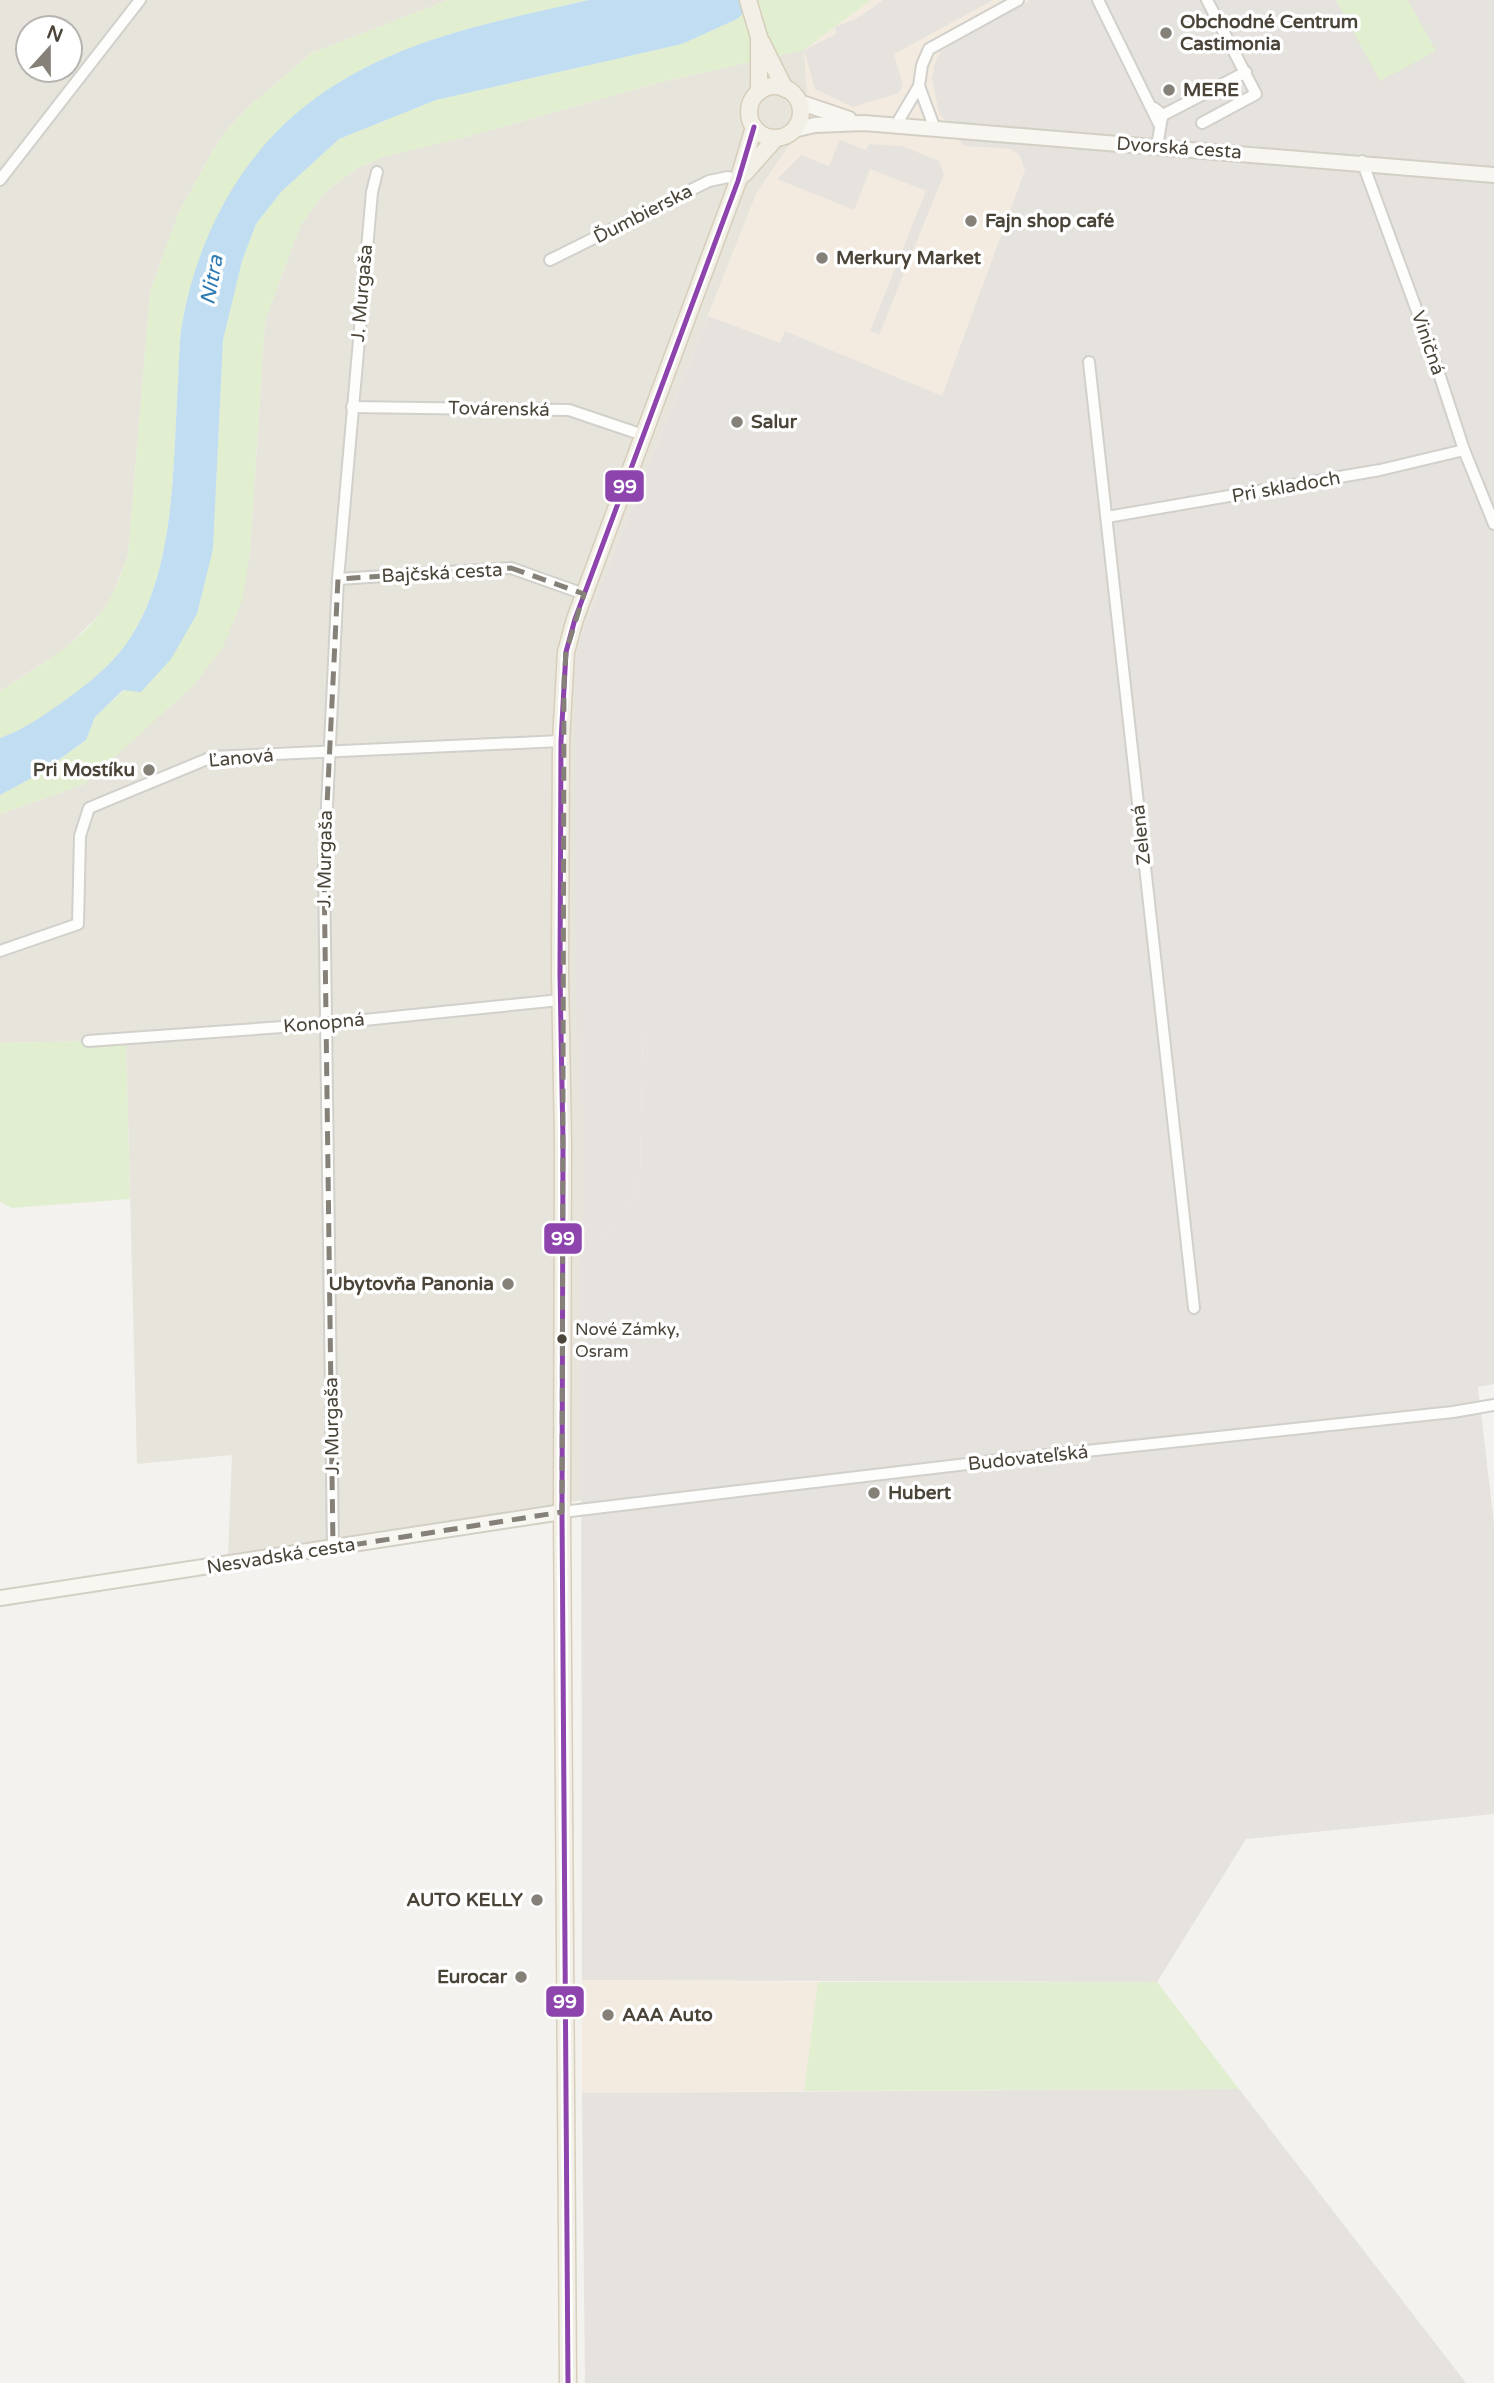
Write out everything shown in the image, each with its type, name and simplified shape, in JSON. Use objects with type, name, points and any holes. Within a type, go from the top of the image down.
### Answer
[{"type":"main road","points":[[738,181],[776,138],[793,130],[800,117],[799,102],[785,89],[759,37],[748,0]]},
{"type":"main road","points":[[568,2383],[562,1511],[565,1339],[560,1000],[561,741],[566,652],[584,594],[738,181],[754,127],[750,109],[760,92],[759,37]]},
{"type":"main road","points":[[760,92],[772,87],[785,89]]},
{"type":"main road","points":[[754,127],[762,134],[776,138]]},
{"type":"street","points":[[0,180],[139,0]]},
{"type":"street","points":[[896,125],[919,86],[922,65],[929,49],[1018,0]]},
{"type":"street","points":[[1098,0],[1159,116],[1157,146]]},
{"type":"street","points":[[1202,123],[1252,99],[1255,89],[1207,0]]},
{"type":"street","points":[[1159,116],[1246,72]]},
{"type":"street","points":[[919,86],[935,129]]},
{"type":"street","name":"Dvorská cesta","points":[[799,102],[864,123]]},
{"type":"street","name":"Dvorská cesta","points":[[793,130],[815,125],[896,125],[1494,175]]},
{"type":"street","name":"Viničná","points":[[1362,162],[1432,352],[1464,450],[1494,524]]},
{"type":"street","name":"J. Murgaša","points":[[333,1548],[324,867],[338,579],[372,191],[377,172]]},
{"type":"street","name":"Ďumbierska","points":[[550,260],[709,181],[728,177],[738,181]]},
{"type":"street","name":"Zelená","points":[[1089,362],[1194,1308]]},
{"type":"street","name":"Továrenská","points":[[352,407],[569,410],[643,435]]},
{"type":"street","name":"Pri skladoch","points":[[1107,517],[1380,470],[1464,450]]},
{"type":"street","name":"Bajčská cesta","points":[[338,579],[511,568],[584,594]]},
{"type":"street","name":"Ľanová","points":[[0,951],[78,924],[80,836],[89,808],[212,757],[328,754],[561,741]]},
{"type":"street","name":"Konopná","points":[[88,1041],[325,1024],[560,1000]]},
{"type":"street","name":"Budovateľská","points":[[562,1511],[1001,1460],[1453,1412],[1494,1405]]},
{"type":"street","name":"Nesvadská cesta","points":[[0,1598],[562,1511]]},
{"type":"highlighted area","points":[[511,568],[584,594],[566,652],[564,681],[562,1512],[333,1548],[324,867],[338,579]]},
{"type":"shaded area","points":[[0,0],[448,0],[312,53],[252,104],[225,132],[211,154],[178,214],[150,292],[128,555],[113,594],[103,611],[65,649],[0,691]]},
{"type":"shaded area","points":[[871,0],[1030,0],[941,51],[935,63],[964,146],[1011,149],[1019,155],[1025,170],[942,397],[786,331],[780,344],[708,316],[757,192],[809,117],[804,50]]},
{"type":"shaded area","points":[[883,0],[993,0],[894,54],[903,85],[899,93],[853,107],[815,89],[804,50],[836,34],[835,27],[856,19]]},
{"type":"shaded area","points":[[1030,0],[1494,0],[1494,1384],[1478,1387],[1494,1524],[1494,1814],[1246,1839],[1157,1982],[582,1980],[581,1255],[604,1237],[634,1197],[640,1175],[643,1023],[575,974],[575,663],[581,636],[708,316],[780,343],[785,331],[942,396],[1025,170],[1019,155],[1011,149],[964,146],[939,113],[932,79],[935,63],[941,51]]},
{"type":"shaded area","points":[[1195,0],[1207,0],[1239,59],[1229,64]]},
{"type":"shaded area","points":[[804,50],[809,117],[757,192],[581,636],[575,663],[643,1022],[581,1255],[583,1500],[228,1554],[232,1455],[137,1464],[126,1040],[0,1043],[0,814],[85,784],[250,553],[265,321],[301,224],[325,192],[358,168],[382,157],[463,138],[657,83]]},
{"type":"shaded area","points":[[1228,71],[1253,116],[1225,129],[1218,116],[1207,122],[1200,111],[1180,120],[1169,101]]},
{"type":"shaded area","points":[[840,140],[866,150],[869,144],[902,146],[939,161],[944,174],[879,335],[870,331],[926,191],[870,169],[854,210],[777,179],[801,155],[829,166]]},
{"type":"shaded area","points":[[575,974],[643,1022],[640,1175],[634,1197],[604,1237],[581,1255],[584,1147]]},
{"type":"shaded area","points":[[663,1288],[666,1411],[591,1412],[588,1289]]},
{"type":"shaded area","points":[[1303,1433],[1307,1494],[1239,1499],[1234,1439]]},
{"type":"shaded area","points":[[582,1980],[818,1982],[804,2091],[582,2093]]},
{"type":"shaded area","points":[[1239,2089],[1466,2383],[585,2383],[582,2093]]},
{"type":"green space","points":[[448,0],[589,0],[440,37],[369,66],[336,84],[304,107],[259,151],[224,204],[198,263],[189,293],[180,338],[170,512],[157,577],[146,608],[126,644],[95,677],[36,721],[0,738],[0,691],[81,635],[107,604],[123,569],[128,555],[150,292],[178,214],[211,154],[225,132],[252,104],[312,53]]},
{"type":"green space","points":[[759,0],[871,0],[804,50],[657,83],[463,138],[382,157],[358,168],[325,192],[301,224],[265,321],[250,553],[243,598],[223,647],[195,684],[85,784],[0,814],[0,795],[39,774],[85,741],[95,717],[124,690],[141,691],[171,659],[213,549],[223,340],[242,260],[256,224],[281,192],[339,139],[436,100],[682,44],[737,19]]},
{"type":"green space","points":[[1336,0],[1408,0],[1436,51],[1380,81]]},
{"type":"green space","points":[[126,1040],[130,1199],[12,1208],[0,1202],[0,1043]]},
{"type":"green space","points":[[818,1982],[1157,1982],[1239,2089],[804,2091]]},
{"type":"water","name":"Nitra","points":[[589,0],[759,0],[737,19],[682,44],[436,100],[339,139],[281,192],[256,224],[242,261],[223,340],[213,549],[197,614],[171,659],[141,692],[123,690],[95,717],[86,740],[39,774],[0,795],[0,738],[35,721],[95,677],[126,644],[146,608],[165,545],[170,512],[180,338],[189,293],[209,233],[240,177],[259,151],[304,107],[336,84],[369,66],[440,37]]},
{"type":"transit line","name":"99","points":[[568,2383],[560,975],[561,741],[566,652],[575,619],[738,181],[754,127]]},
{"type":"place","name":"Obchodné Centrum Castimonia","points":[[1166,33]]},
{"type":"place","name":"MERE","points":[[1169,90]]},
{"type":"place","name":"Fajn shop café","points":[[971,221]]},
{"type":"place","name":"Merkury Market","points":[[822,258]]},
{"type":"place","name":"Salur","points":[[737,422]]},
{"type":"place","name":"Pri Mostíku","points":[[149,770]]},
{"type":"place","name":"Ubytovňa Panonia","points":[[508,1284]]},
{"type":"place","name":"Nové Zámky, Osram","points":[[562,1339]]},
{"type":"place","name":"Hubert","points":[[874,1493]]},
{"type":"place","name":"AUTO KELLY","points":[[537,1900]]},
{"type":"place","name":"Eurocar","points":[[521,1977]]},
{"type":"place","name":"AAA Auto","points":[[608,2015]]}]
